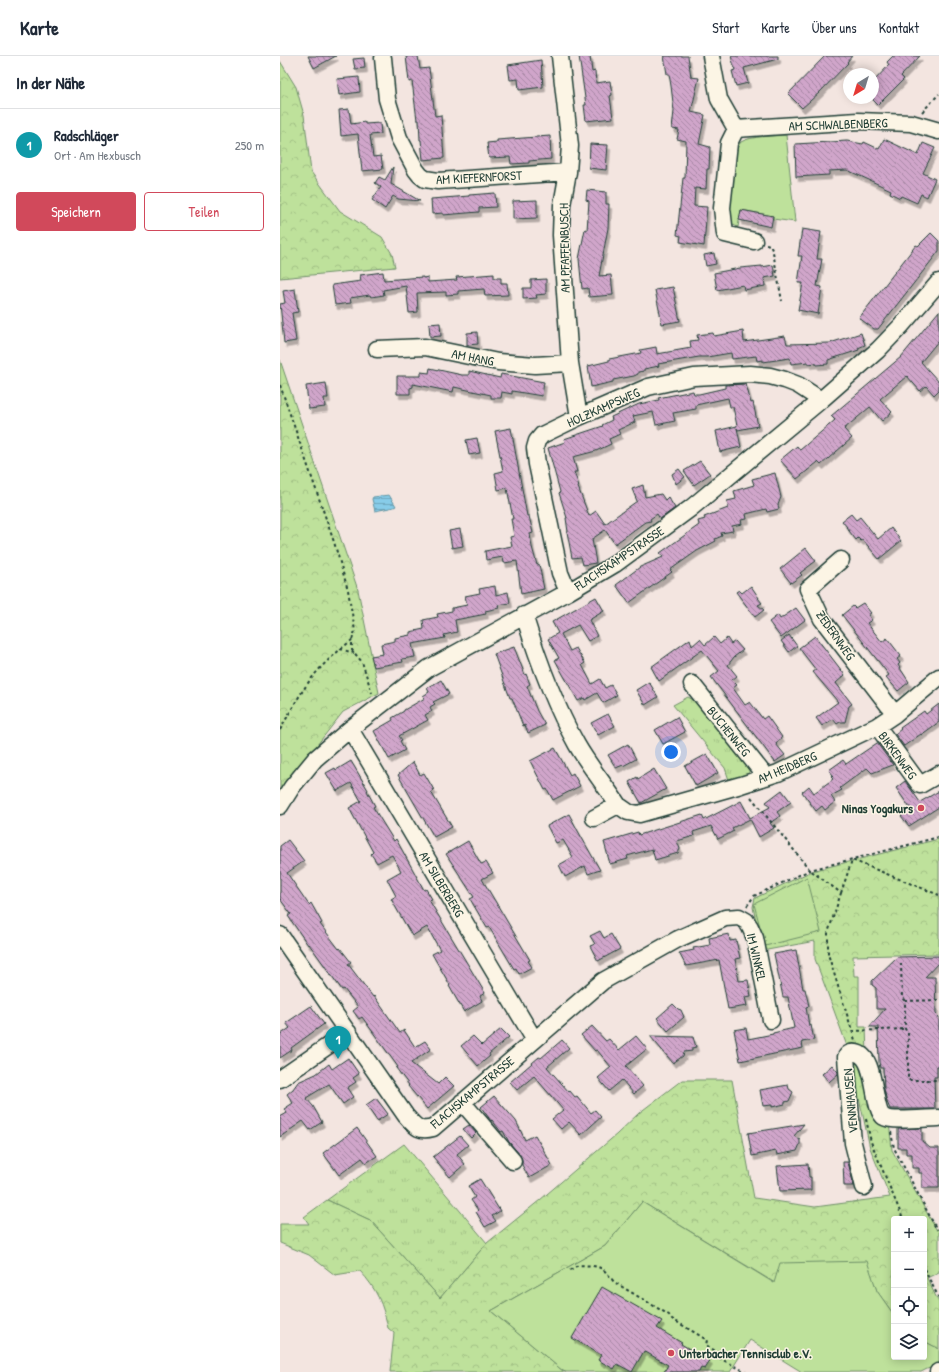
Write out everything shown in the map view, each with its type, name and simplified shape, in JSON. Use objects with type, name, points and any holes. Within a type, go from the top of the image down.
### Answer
[{"type":"street","name":"AM PFAFFENBUSCH","points":[[560,56],[570,146],[568,172],[562,205],[561,235],[570,363],[579,417]]},
{"type":"street","points":[[711,56],[719,99],[736,129],[729,143],[722,208],[725,234],[754,241]]},
{"type":"street","name":"AM KIEFERNFORST","points":[[383,58],[388,99],[399,138],[416,170],[425,179],[438,181],[568,172]]},
{"type":"street","name":"AM SCHWALBENBERG","points":[[736,129],[858,121],[911,123],[939,131]]},
{"type":"street","name":"FLACHSKAMPSTRASSE","points":[[280,806],[292,787],[315,759],[350,729],[429,668],[568,592],[615,564],[691,508],[821,400],[878,350],[939,282]]},
{"type":"street","name":"AM HANG","points":[[377,349],[425,347],[498,362],[536,365],[570,363]]},
{"type":"street","name":"HOLZKAMPSWEG","points":[[568,592],[560,573],[537,464],[535,448],[537,441],[542,435],[648,387],[694,377],[732,374],[770,376],[798,385],[821,400]]},
{"type":"street","name":"ZEDERNWEG","points":[[841,560],[808,589],[822,619],[895,714]]},
{"type":"street","points":[[524,615],[538,661],[555,700],[578,745],[618,805],[594,818]]},
{"type":"street","name":"AM HEIDBERG","points":[[618,805],[628,812],[639,814],[766,777],[798,764],[877,726],[895,714],[939,677]]},
{"type":"street","name":"BUCHENWEG","points":[[692,684],[766,777]]},
{"type":"street","name":"BIRKENWEG","points":[[877,726],[920,785],[939,774]]},
{"type":"street","name":"AM SILBERBERG","points":[[350,729],[534,1039]]},
{"type":"street","name":"IM WINKEL","points":[[678,939],[725,918],[739,917],[746,921],[755,938],[771,1020]]},
{"type":"street","name":"FLACHSKAMPSTRASSE","points":[[280,935],[406,1116],[414,1126],[425,1130],[432,1128],[603,981],[678,939]]},
{"type":"street","points":[[280,1079],[348,1032]]},
{"type":"street","name":"VENNHAUSEN","points":[[864,1187],[853,1143],[846,1057],[850,1053],[862,1055],[868,1064],[874,1083],[879,1112],[882,1116],[889,1119]]},
{"type":"street","points":[[462,1102],[513,1161]]},
{"type":"street","points":[[889,1119],[939,1118]]},
{"type":"path","points":[[911,123],[939,94]]},
{"type":"path","points":[[754,241],[770,245],[773,252],[782,301]]},
{"type":"path","points":[[280,385],[334,542],[348,590],[355,631],[352,640],[352,650],[362,662],[377,708]]},
{"type":"path","points":[[280,730],[305,688],[321,667],[352,640]]},
{"type":"path","points":[[340,649],[355,653]]},
{"type":"path","points":[[741,785],[810,870],[841,893]]},
{"type":"path","points":[[739,917],[754,896],[810,870],[939,837]]},
{"type":"path","points":[[852,860],[828,933],[828,954],[857,1046],[856,1053]]},
{"type":"path","points":[[852,860],[939,895]]},
{"type":"path","points":[[901,963],[902,998],[905,1001],[905,1029],[908,1033],[908,1080],[939,1080]]},
{"type":"path","points":[[905,1001],[939,1000]]},
{"type":"path","points":[[852,1031],[905,1029]]},
{"type":"path","points":[[865,1116],[871,1142],[902,1216]]},
{"type":"path","points":[[889,1119],[894,1148],[938,1230]]},
{"type":"path","points":[[570,1270],[578,1265],[601,1268],[614,1282],[670,1315],[672,1319],[707,1340],[706,1346],[720,1354],[721,1359],[746,1372]]},
{"type":"path","points":[[927,1275],[939,1298]]},
{"type":"green space","points":[[280,61],[296,87],[304,115],[311,172],[340,211],[382,237],[392,254],[395,267],[280,278]]},
{"type":"green space","points":[[786,135],[795,222],[773,219],[773,216],[741,210],[738,227],[733,225],[730,211],[731,191],[735,154],[739,144],[750,139]]},
{"type":"green space","points":[[280,360],[358,590],[379,693],[343,712],[280,792]]},
{"type":"green space","points":[[688,697],[704,706],[751,765],[748,775],[729,780],[725,768],[673,705]]},
{"type":"green space","points":[[939,839],[939,954],[853,956],[854,976],[859,976],[859,1027],[866,1027],[867,1055],[847,1046],[815,959],[815,941],[762,951],[753,907],[755,898],[812,871]]},
{"type":"green space","points":[[807,877],[821,932],[765,946],[754,904]]},
{"type":"green space","points":[[850,1056],[859,1057],[889,1122],[892,1150],[936,1229],[939,1229],[939,1272],[927,1278],[927,1216],[891,1216],[891,1311],[877,1291],[866,1261],[775,1283],[642,1202],[605,1246],[491,1311],[566,1372],[390,1372],[394,1333],[388,1328],[384,1312],[375,1291],[366,1278],[360,1271],[335,1275],[309,1255],[280,1243],[280,1224],[309,1224],[304,1217],[327,1200],[370,1220],[440,1298],[487,1243],[540,1200],[617,1134],[639,1113],[682,1080],[732,1080],[754,1198],[815,1207],[890,1197],[870,1148]]},
{"type":"green space","points":[[404,1144],[487,1243],[440,1298],[370,1220],[327,1200]]},
{"type":"green space","points":[[642,1202],[774,1283],[780,1263],[867,1261],[877,1291],[891,1311],[891,1360],[927,1360],[927,1343],[939,1349],[939,1366],[921,1372],[802,1372],[750,1340],[730,1372],[563,1371],[491,1311],[605,1246]]},
{"type":"green space","points":[[927,1278],[939,1303],[939,1349],[927,1343]]},
{"type":"water","points":[[389,495],[396,506],[375,511],[372,499],[373,497]]},
{"type":"building","points":[[308,56],[336,56],[314,68]]},
{"type":"building","points":[[406,56],[418,56],[420,69],[429,68],[435,116],[441,115],[444,158],[423,160],[419,120],[417,120],[412,81],[409,82]]},
{"type":"building","points":[[579,56],[590,56],[592,72],[595,71],[596,83],[610,81],[612,95],[610,96],[613,118],[586,121],[584,105],[586,105]]},
{"type":"building","points":[[664,56],[688,56],[691,77],[699,78],[691,112],[705,115],[699,144],[710,147],[706,189],[695,188],[694,206],[707,207],[704,246],[680,242],[681,236],[677,235],[683,178],[685,178],[686,141],[677,139],[679,130],[672,129],[674,111],[669,74],[667,74]]},
{"type":"building","points":[[731,56],[778,56],[778,59],[744,68],[748,83],[736,86],[732,71],[735,70]]},
{"type":"building","points":[[825,56],[852,56],[847,62],[848,63],[802,108],[788,94]]},
{"type":"building","points":[[893,56],[920,56],[901,76],[904,79],[879,104],[879,76],[889,65],[887,62]]},
{"type":"building","points":[[364,58],[365,68],[355,69],[353,59]]},
{"type":"building","points":[[541,60],[543,87],[519,90],[518,79],[510,80],[508,65]]},
{"type":"building","points":[[359,77],[360,92],[339,95],[337,79]]},
{"type":"building","points":[[349,109],[351,124],[365,122],[365,124],[380,123],[381,134],[370,135],[373,157],[381,156],[383,169],[362,171],[358,134],[341,136],[339,110]]},
{"type":"building","points":[[550,136],[551,159],[529,161],[529,163],[511,164],[510,157],[489,158],[487,143],[497,142],[497,140]]},
{"type":"building","points":[[884,139],[918,155],[923,143],[935,148],[923,173],[935,179],[927,197],[921,194],[917,203],[901,196],[900,198],[890,193],[891,190],[847,170],[829,171],[829,175],[796,177],[795,144],[847,141],[863,144],[864,142],[879,149]]},
{"type":"building","points":[[590,144],[608,145],[606,170],[589,168]]},
{"type":"building","points":[[393,167],[391,184],[420,201],[398,199],[393,196],[385,209],[372,200],[381,187],[375,183],[379,177],[385,180]]},
{"type":"building","points":[[587,190],[606,192],[606,204],[609,204],[608,228],[599,276],[611,275],[613,295],[589,297],[588,288],[582,289],[579,259],[585,229],[587,230],[589,201],[586,200]]},
{"type":"building","points":[[495,193],[496,207],[479,208],[479,212],[443,215],[443,213],[432,214],[431,199]]},
{"type":"building","points":[[537,200],[537,218],[513,219],[513,201]]},
{"type":"building","points":[[741,210],[773,216],[771,227],[739,220]]},
{"type":"building","points":[[802,229],[821,232],[817,259],[822,259],[817,286],[822,287],[818,314],[798,310],[803,283],[798,283],[802,256],[798,256]]},
{"type":"building","points":[[931,233],[939,241],[939,251],[878,329],[874,329],[859,318],[916,245],[918,246]]},
{"type":"building","points":[[714,253],[716,264],[706,266],[704,255]]},
{"type":"building","points":[[773,265],[775,276],[764,278],[765,286],[744,290],[743,285],[717,290],[714,273],[740,268]]},
{"type":"building","points":[[383,272],[384,280],[428,277],[428,282],[457,280],[456,277],[494,274],[494,278],[501,278],[501,283],[507,283],[508,295],[485,296],[484,289],[458,291],[458,294],[446,295],[446,292],[417,293],[418,312],[409,313],[406,286],[383,290],[384,295],[371,297],[370,295],[350,298],[351,303],[335,305],[332,285],[361,281],[360,275]]},
{"type":"building","points":[[546,279],[546,294],[536,295],[537,298],[523,299],[523,288],[531,288],[531,280]]},
{"type":"building","points":[[673,287],[680,321],[662,324],[655,290]]},
{"type":"building","points":[[295,289],[298,312],[292,313],[296,341],[284,343],[280,304],[285,303],[283,291]]},
{"type":"building","points":[[939,311],[939,340],[921,362],[939,382],[939,390],[934,395],[926,386],[920,391],[907,376],[880,399],[892,412],[882,421],[870,407],[844,429],[852,438],[821,465],[818,462],[797,479],[780,460],[797,446],[800,450],[835,420],[831,416],[901,357]]},
{"type":"building","points":[[440,323],[441,336],[430,337],[429,324]]},
{"type":"building","points":[[743,331],[744,342],[785,336],[787,344],[830,343],[861,333],[865,345],[858,348],[859,350],[828,360],[828,364],[816,365],[816,363],[808,364],[808,362],[791,364],[790,358],[763,362],[763,360],[757,361],[756,356],[732,359],[731,353],[699,357],[658,364],[659,366],[644,369],[644,371],[638,372],[638,374],[634,376],[613,380],[613,382],[591,387],[588,366],[609,361],[609,359],[641,353],[640,350],[656,347],[657,354],[691,348],[690,341],[698,340],[697,335],[713,333],[714,336]]},
{"type":"building","points":[[477,332],[478,344],[467,345],[467,333]]},
{"type":"building","points":[[430,368],[462,375],[469,375],[469,371],[500,378],[501,374],[544,382],[542,396],[512,391],[512,394],[502,392],[501,398],[491,398],[491,395],[454,387],[453,392],[413,384],[413,387],[410,388],[410,394],[397,394],[397,376],[421,376],[421,372],[429,373]]},
{"type":"building","points":[[326,383],[328,398],[324,398],[325,407],[309,409],[306,386]]},
{"type":"building","points":[[746,384],[751,403],[753,402],[758,426],[738,430],[737,428],[741,447],[720,452],[716,431],[737,426],[733,407],[730,407],[728,398],[696,405],[696,409],[673,413],[675,421],[656,425],[653,412],[633,416],[635,422],[618,430],[620,434],[609,439],[611,444],[596,451],[573,457],[577,472],[574,472],[579,486],[578,487],[589,516],[596,511],[605,524],[637,501],[632,489],[643,485],[645,497],[661,494],[665,500],[668,497],[675,508],[660,519],[657,514],[650,519],[651,521],[645,522],[615,544],[605,530],[592,539],[596,563],[583,565],[581,557],[572,558],[567,532],[567,518],[548,448],[565,442],[564,439],[603,426],[602,425],[612,420],[611,417],[639,404],[659,400],[658,398],[693,391],[694,394],[699,394],[725,388],[725,385]]},
{"type":"building","points":[[511,428],[527,516],[529,516],[533,533],[530,534],[532,547],[537,565],[539,564],[544,589],[521,594],[517,561],[504,563],[503,557],[486,560],[485,551],[512,546],[510,537],[514,536],[511,519],[513,519],[507,488],[498,490],[495,473],[503,471],[495,431]]},
{"type":"building","points":[[477,438],[480,453],[469,455],[466,440]]},
{"type":"building","points":[[700,461],[710,474],[694,485],[684,471]]},
{"type":"building","points":[[679,469],[685,477],[676,484],[672,474]]},
{"type":"building","points":[[775,473],[781,497],[778,505],[779,509],[767,512],[766,509],[746,514],[747,519],[741,520],[742,524],[732,526],[733,531],[721,533],[722,536],[715,539],[716,541],[697,551],[670,570],[672,572],[629,603],[616,585],[640,567],[663,557],[660,553],[699,525],[698,521],[705,519],[704,517],[728,508],[727,501],[736,499],[734,491],[754,485],[752,479]]},
{"type":"building","points":[[851,514],[856,520],[860,517],[878,539],[891,528],[901,541],[879,559],[863,540],[861,541],[858,538],[856,540],[842,521]]},
{"type":"building","points":[[460,529],[463,546],[452,548],[449,531]]},
{"type":"building","points":[[806,548],[816,561],[800,573],[802,575],[791,583],[780,569]]},
{"type":"building","points":[[495,586],[496,595],[508,592],[510,603],[498,605],[499,608],[485,611],[486,614],[455,620],[457,632],[444,635],[445,638],[412,644],[415,657],[402,659],[403,662],[374,667],[371,656],[383,654],[381,644],[395,641],[395,638],[410,635],[410,632],[424,629],[423,620],[438,617],[437,614],[452,611],[452,608],[467,605],[465,596],[480,593],[479,589]]},
{"type":"building","points":[[751,586],[762,603],[758,605],[764,610],[755,617],[736,592],[739,590],[742,593]]},
{"type":"building","points":[[596,597],[604,611],[589,620],[597,636],[588,641],[578,625],[561,634],[570,651],[576,648],[585,663],[582,665],[592,684],[600,679],[605,688],[611,685],[617,695],[603,703],[597,693],[585,700],[584,698],[578,701],[555,660],[559,658],[548,639],[558,633],[552,622]]},
{"type":"building","points":[[863,603],[871,613],[868,615],[872,620],[867,623],[882,642],[887,638],[901,656],[897,659],[900,663],[898,665],[909,682],[898,691],[886,677],[889,675],[842,615],[853,606],[855,608]]},
{"type":"building","points":[[796,608],[805,620],[781,638],[769,622],[778,615],[780,619]]},
{"type":"building","points":[[789,635],[797,646],[789,652],[781,641]]},
{"type":"building","points":[[815,636],[845,675],[836,683],[852,704],[849,706],[845,722],[840,722],[837,724],[833,719],[822,726],[816,718],[838,702],[813,672],[816,670],[799,648]]},
{"type":"building","points":[[714,637],[720,644],[727,638],[731,644],[735,641],[743,650],[734,657],[728,665],[737,676],[732,680],[737,685],[733,688],[745,705],[750,702],[763,719],[767,716],[782,737],[776,744],[785,755],[775,762],[711,677],[719,671],[702,650],[659,681],[651,667],[690,639],[692,646],[700,639],[705,645]]},
{"type":"building","points":[[514,647],[530,684],[527,686],[537,711],[545,725],[528,733],[525,725],[523,726],[512,698],[510,698],[494,654]]},
{"type":"building","points":[[441,680],[449,694],[433,702],[435,704],[430,707],[432,711],[425,715],[428,720],[399,736],[405,750],[389,759],[374,731],[393,720],[392,718],[404,710],[425,698],[423,696],[429,692],[427,688]]},
{"type":"building","points":[[649,682],[658,697],[645,705],[636,690]]},
{"type":"building","points":[[939,704],[939,722],[904,746],[895,734],[901,729],[900,728],[924,711],[926,714]]},
{"type":"building","points":[[608,714],[615,726],[598,735],[591,723]]},
{"type":"building","points":[[677,717],[685,732],[663,744],[655,730]]},
{"type":"building","points":[[877,743],[893,765],[872,773],[867,768],[840,788],[842,790],[831,796],[835,802],[825,810],[822,806],[816,811],[802,792],[809,786],[814,793],[833,779],[831,777],[833,775],[829,770],[843,760],[846,764]]},
{"type":"building","points":[[628,744],[636,759],[616,768],[608,755]]},
{"type":"building","points":[[555,748],[570,775],[573,773],[580,786],[553,800],[547,789],[545,790],[530,761]]},
{"type":"building","points":[[707,754],[718,773],[696,786],[685,766]]},
{"type":"building","points":[[351,761],[368,790],[367,791],[375,806],[373,807],[394,841],[396,839],[424,890],[426,889],[432,899],[429,900],[485,993],[480,996],[482,1001],[464,1012],[432,954],[440,950],[427,927],[412,936],[391,899],[396,896],[387,879],[401,871],[392,855],[377,863],[371,854],[373,852],[349,808],[361,801],[351,783],[337,791],[326,773],[335,768],[336,770]]},
{"type":"building","points":[[413,762],[420,775],[424,773],[434,790],[431,792],[452,827],[434,837],[398,775]]},
{"type":"building","points":[[654,769],[666,789],[641,803],[629,782],[637,777],[638,779]]},
{"type":"building","points":[[905,781],[920,802],[939,791],[939,807],[909,826],[901,816],[910,808],[896,788]]},
{"type":"building","points":[[782,790],[791,802],[777,812],[780,816],[770,823],[774,828],[759,837],[750,819],[732,828],[734,831],[718,839],[711,826],[693,832],[694,836],[677,841],[680,849],[678,853],[655,860],[652,849],[627,856],[628,859],[610,864],[604,842],[638,832],[639,835],[702,815],[704,820],[741,801],[750,818],[770,807],[766,802]]},
{"type":"building","points":[[569,814],[600,870],[588,874],[585,866],[565,877],[559,865],[573,857],[563,840],[556,843],[547,826]]},
{"type":"building","points":[[288,840],[304,861],[287,873],[309,905],[311,903],[322,923],[320,924],[351,962],[348,964],[373,997],[374,996],[400,1033],[404,1030],[415,1047],[425,1041],[431,1049],[411,1063],[438,1084],[445,1077],[454,1086],[427,1109],[408,1086],[409,1085],[396,1068],[398,1067],[362,1017],[359,1019],[353,1011],[358,1007],[344,989],[342,990],[288,916],[291,914],[280,899],[280,846]]},
{"type":"building","points":[[468,841],[481,864],[486,862],[493,873],[482,879],[530,960],[528,961],[532,967],[519,974],[516,968],[514,969],[489,927],[487,928],[470,899],[474,897],[446,854]]},
{"type":"building","points":[[600,931],[604,938],[611,934],[620,949],[598,961],[590,946],[595,944],[590,936]]},
{"type":"building","points":[[729,934],[730,941],[736,940],[740,958],[735,959],[739,981],[748,980],[751,996],[745,997],[747,1006],[728,1009],[719,960],[686,966],[679,953],[694,950],[693,948],[710,945],[709,938]]},
{"type":"building","points":[[796,950],[803,989],[805,989],[809,1006],[806,1007],[809,1026],[811,1025],[814,1040],[802,1042],[803,1048],[740,1061],[734,1030],[746,1028],[748,1039],[794,1028],[788,997],[783,997],[774,954]]},
{"type":"building","points":[[939,956],[939,962],[925,977],[935,977],[936,1014],[939,1017],[939,1066],[937,1066],[937,1077],[934,1077],[935,1109],[890,1109],[884,1089],[883,1068],[880,1068],[879,1062],[878,1027],[869,1027],[885,1009],[876,1009],[876,988],[872,985],[872,981],[897,957]]},
{"type":"building","points":[[673,1004],[681,1010],[684,1017],[668,1031],[657,1018]]},
{"type":"building","points":[[311,1006],[324,1024],[280,1058],[280,1033],[281,1034],[290,1028],[286,1023]]},
{"type":"building","points":[[592,1026],[606,1041],[609,1039],[619,1050],[636,1036],[647,1049],[626,1066],[643,1086],[634,1094],[622,1080],[609,1091],[598,1078],[611,1067],[597,1050],[595,1051],[581,1035]]},
{"type":"building","points":[[501,1029],[509,1037],[489,1054],[490,1056],[478,1066],[461,1046],[473,1036],[482,1045]]},
{"type":"building","points":[[650,1036],[693,1037],[696,1047],[692,1048],[692,1051],[684,1052],[683,1056],[673,1063]]},
{"type":"building","points":[[562,1040],[569,1048],[547,1067],[569,1092],[570,1091],[575,1097],[577,1096],[591,1113],[595,1110],[601,1117],[581,1135],[569,1122],[561,1129],[552,1119],[563,1110],[534,1076],[517,1090],[510,1082],[539,1057],[541,1058]]},
{"type":"building","points":[[348,1058],[359,1074],[353,1078],[356,1082],[347,1088],[353,1097],[343,1104],[329,1084],[306,1098],[313,1106],[322,1122],[310,1130],[303,1121],[280,1137],[280,1117],[287,1113],[284,1109],[293,1103],[287,1094],[298,1082],[316,1074],[329,1064],[332,1069]]},
{"type":"building","points":[[832,1065],[838,1074],[829,1082],[822,1074]]},
{"type":"building","points":[[788,1085],[789,1089],[793,1092],[789,1101],[785,1102],[785,1104],[772,1107],[772,1105],[763,1106],[760,1090]]},
{"type":"building","points":[[494,1096],[516,1121],[525,1140],[535,1135],[552,1165],[529,1178],[522,1165],[520,1155],[509,1142],[503,1131],[501,1132],[481,1107]]},
{"type":"building","points":[[376,1098],[388,1114],[377,1121],[366,1105]]},
{"type":"building","points":[[804,1124],[794,1136],[800,1140],[797,1151],[777,1155],[776,1151],[752,1156],[748,1133]]},
{"type":"building","points":[[469,1125],[476,1133],[471,1138],[463,1129]]},
{"type":"building","points":[[357,1128],[377,1156],[366,1163],[362,1158],[339,1175],[323,1153]]},
{"type":"building","points":[[922,1128],[922,1141],[930,1148],[939,1148],[939,1188],[922,1188],[922,1173],[919,1173],[919,1168],[912,1168],[912,1154],[906,1154],[906,1148],[898,1148],[898,1129]]},
{"type":"building","points":[[460,1136],[468,1145],[457,1154],[465,1164],[450,1177],[433,1157]]},
{"type":"building","points":[[843,1162],[848,1162],[854,1186],[844,1186]]},
{"type":"building","points":[[808,1164],[809,1177],[811,1177],[811,1190],[780,1191],[777,1166]]},
{"type":"building","points":[[480,1179],[500,1211],[492,1216],[496,1221],[485,1227],[476,1212],[478,1210],[471,1200],[475,1197],[468,1186]]},
{"type":"building","points":[[602,1287],[662,1321],[657,1328],[710,1361],[705,1369],[701,1368],[699,1372],[664,1372],[668,1365],[644,1351],[632,1372],[617,1364],[614,1369],[598,1360],[601,1355],[572,1338]]},
{"type":"place","name":"Ninas Yogakurs","points":[[921,808]]},
{"type":"place","name":"Radschläger","points":[[338,1059]]},
{"type":"place","name":"Unterbacher Tennisclub e.V.","points":[[671,1353]]}]
